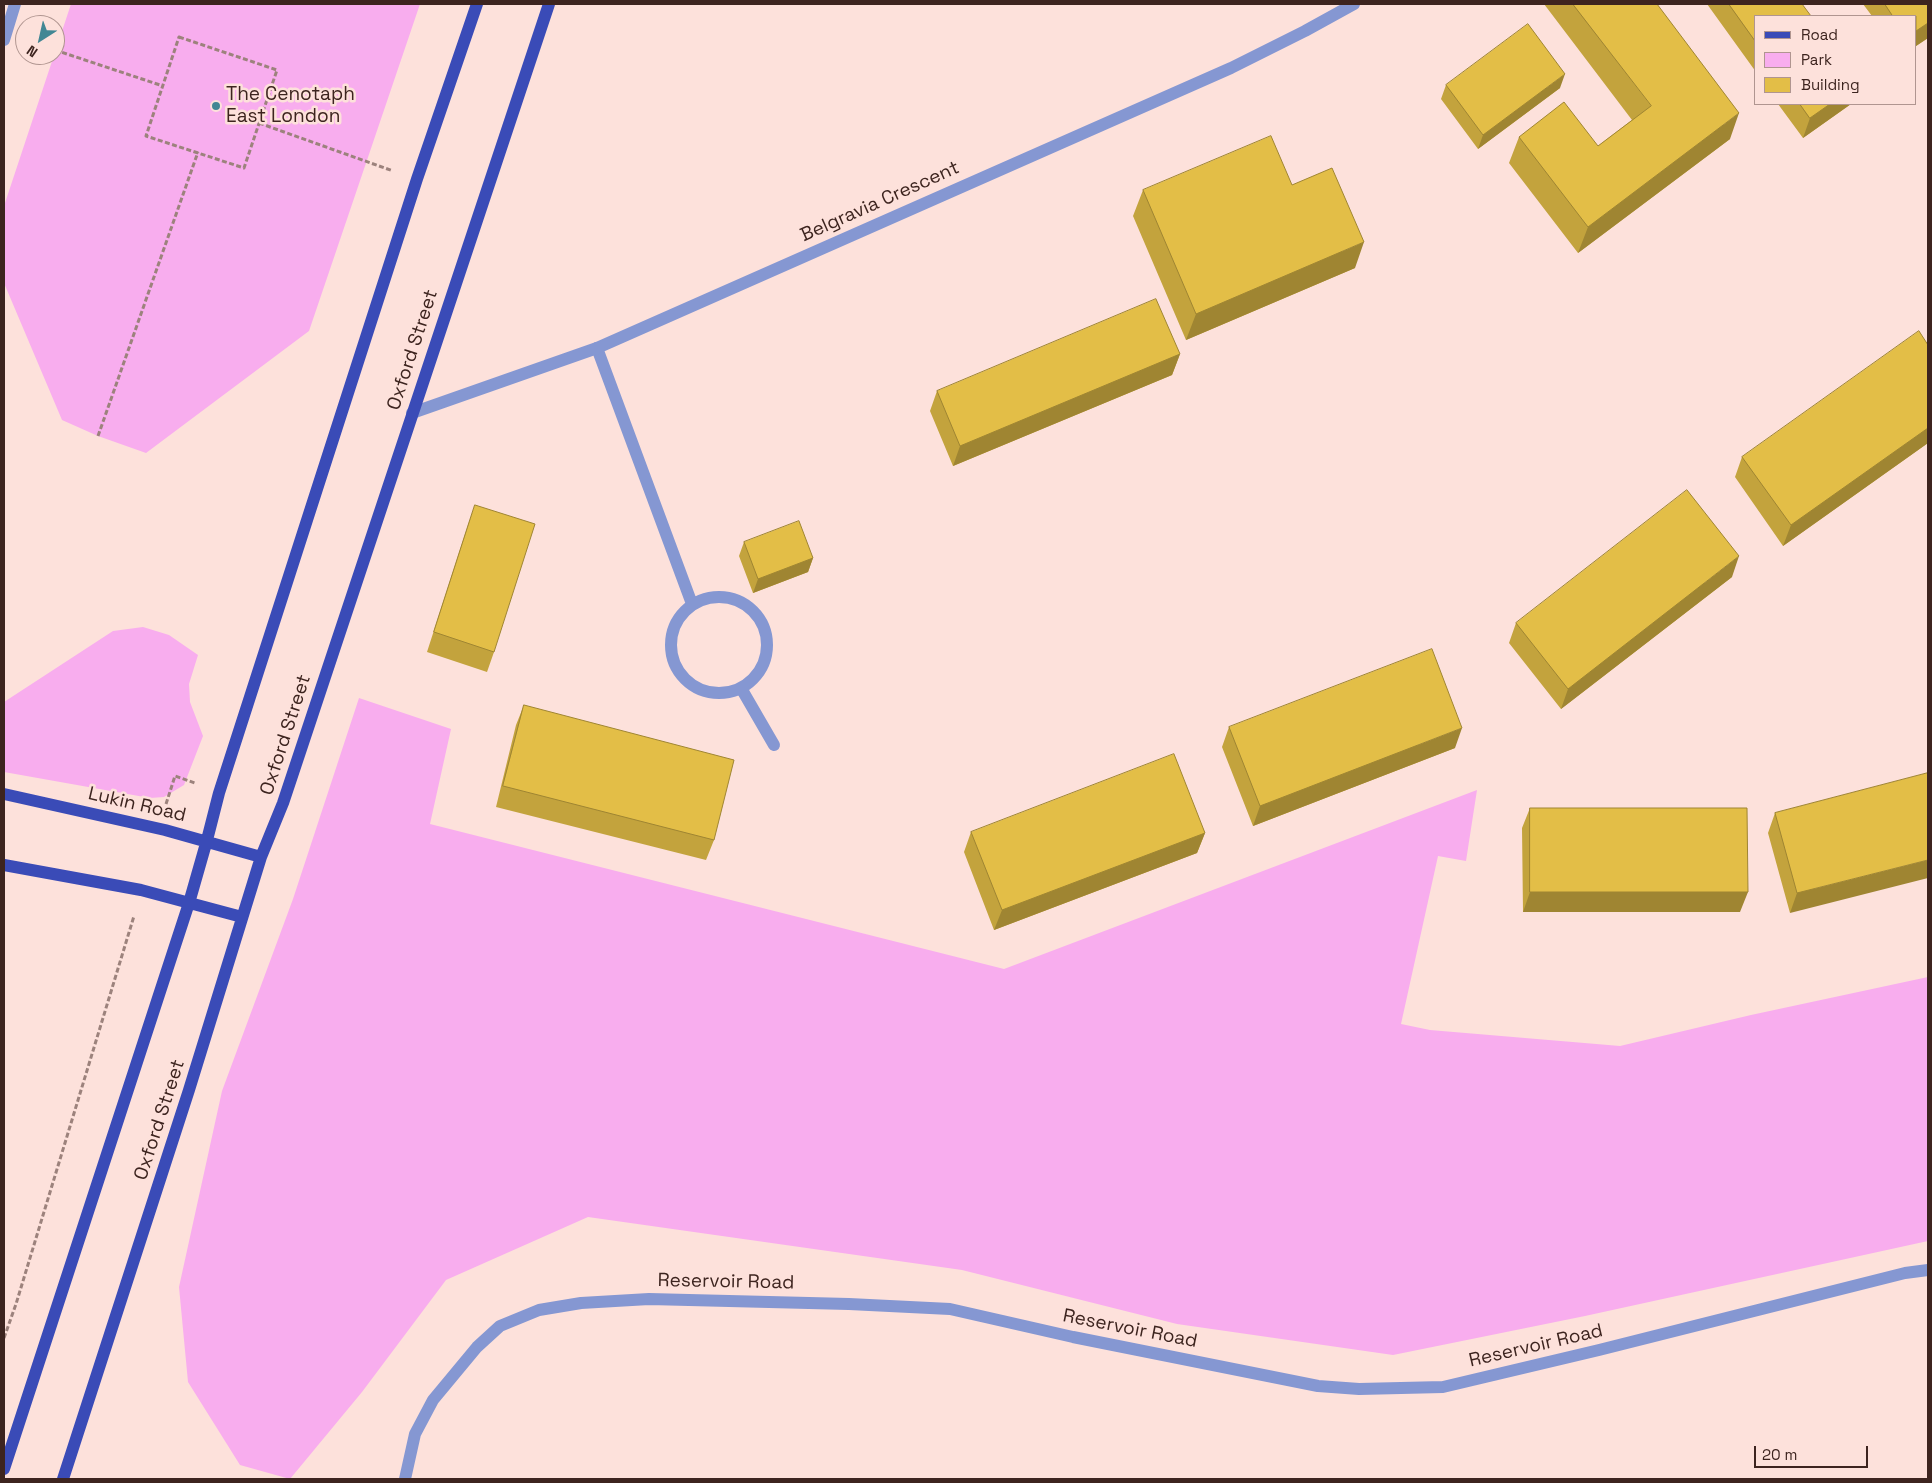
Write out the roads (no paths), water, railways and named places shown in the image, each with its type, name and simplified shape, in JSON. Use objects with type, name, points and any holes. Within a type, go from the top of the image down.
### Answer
[{"type":"main road","points":[[4,1469],[189,903],[219,793],[417,179],[476,4]]},
{"type":"main road","name":"Oxford Street","points":[[63,1479],[186,1099],[261,857],[283,803],[549,4]]},
{"type":"main road","name":"Lukin Road","points":[[4,794],[207,840],[261,857]]},
{"type":"main road","points":[[4,865],[141,890],[242,917]]},
{"type":"street","points":[[4,40],[15,4]]},
{"type":"street","name":"Belgravia Crescent","points":[[412,413],[596,348],[1231,68],[1354,4]]},
{"type":"street","points":[[596,348],[692,604]]},
{"type":"street","points":[[722,596],[737,600],[751,608],[761,620],[766,635],[767,650],[763,666],[754,678],[741,688],[728,692],[713,692],[699,689],[677,669],[672,655],[671,641],[674,626],[692,604],[706,598],[722,596]]},
{"type":"street","points":[[741,688],[774,745]]},
{"type":"street","name":"Reservoir Road","points":[[405,1479],[415,1434],[433,1400],[477,1347],[500,1326],[539,1310],[581,1303],[649,1299],[849,1304],[950,1309],[1073,1337],[1318,1386],[1359,1389],[1443,1387],[1905,1273],[1928,1270]]},
{"type":"place","name":"The Cenotaph East London","points":[[216,106]]}]
